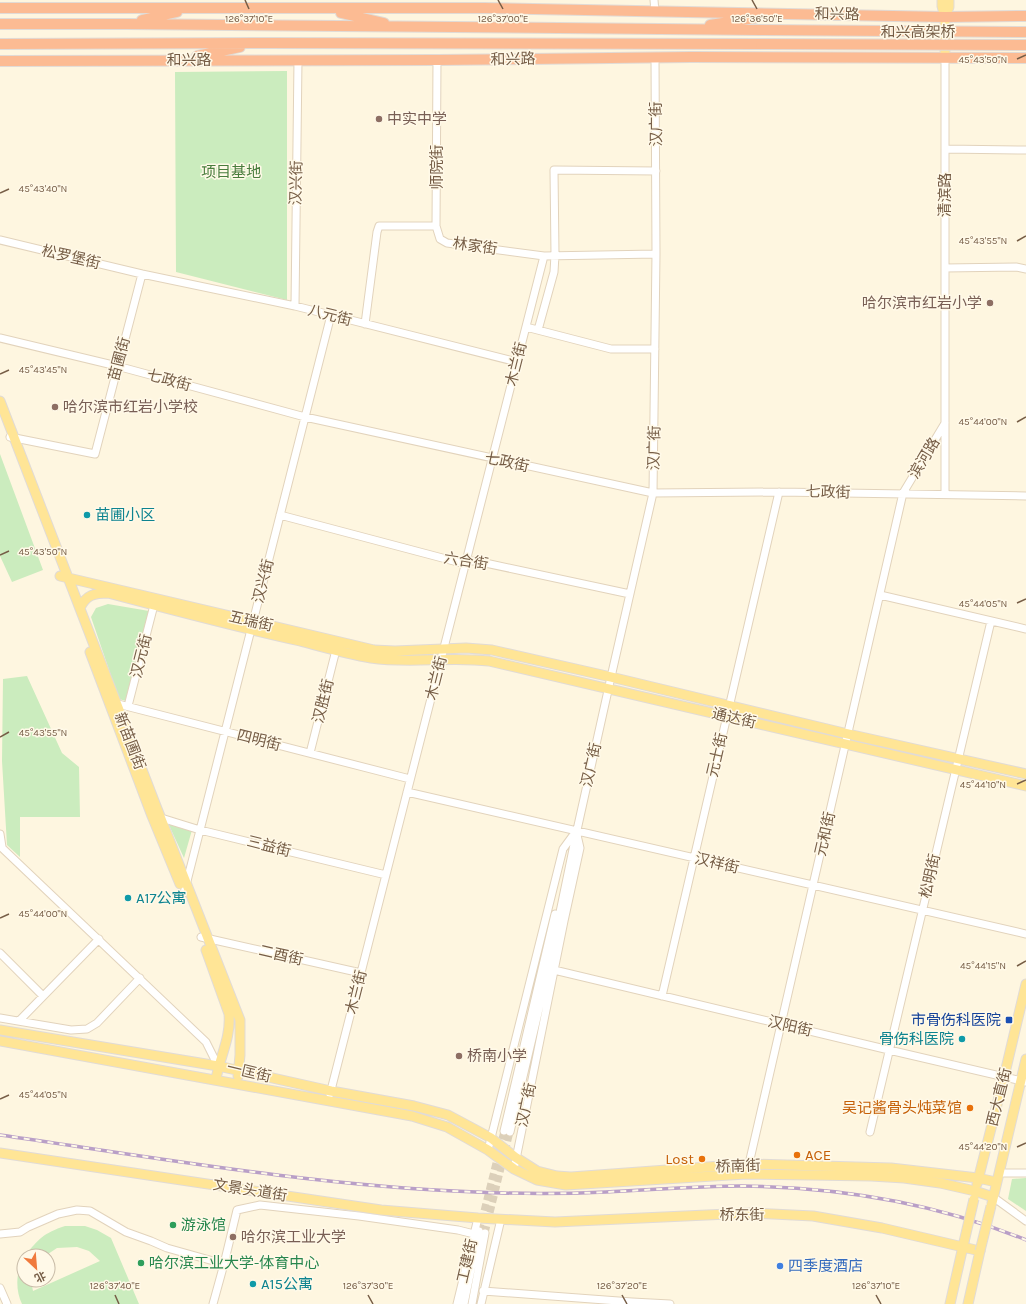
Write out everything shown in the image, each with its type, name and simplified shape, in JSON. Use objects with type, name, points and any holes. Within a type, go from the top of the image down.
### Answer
[{"type":"highway","name":"和兴路","points":[[0,8],[165,4],[193,8],[286,4],[325,9],[484,4],[654,12],[945,17],[1026,16]]},
{"type":"highway","points":[[127,24],[193,8]]},
{"type":"highway","points":[[325,9],[401,27]]},
{"type":"highway","points":[[685,30],[781,13]]},
{"type":"highway","name":"和兴路","points":[[0,24],[762,30]]},
{"type":"highway","name":"和兴高架桥","points":[[762,30],[1026,32]]},
{"type":"highway","points":[[173,61],[264,43]]},
{"type":"highway","name":"和兴路","points":[[0,44],[762,44]]},
{"type":"highway","points":[[691,56],[762,44]]},
{"type":"highway","name":"和兴高架桥","points":[[762,44],[1026,45]]},
{"type":"highway","name":"和兴路","points":[[0,61],[437,60],[691,56],[1026,58]]},
{"type":"main road","name":"清滨路","points":[[942,0],[945,17],[945,57]]},
{"type":"main road","name":"清滨路","points":[[945,17],[949,7],[949,0]]},
{"type":"main road","name":"新苗圃街","points":[[0,401],[12,438],[184,893],[240,1020],[241,1036],[237,1084]]},
{"type":"main road","name":"新苗圃街","points":[[0,411],[12,438]]},
{"type":"main road","name":"新苗圃街","points":[[64,577],[80,608],[112,703]]},
{"type":"main road","name":"五瑞街","points":[[64,577],[370,658],[387,660],[441,660]]},
{"type":"main road","name":"五瑞街","points":[[80,608],[87,598],[98,593],[108,593],[154,605],[252,626],[374,650],[395,651],[444,648]]},
{"type":"main road","name":"通达街","points":[[444,648],[492,650],[848,734],[1026,774]]},
{"type":"main road","name":"通达街","points":[[441,660],[462,658],[489,661],[1026,786]]},
{"type":"main road","name":"新苗圃街","points":[[156,817],[186,883],[229,1014],[229,1035],[218,1066],[216,1080]]},
{"type":"main road","name":"西大直街","points":[[950,1304],[978,1178],[1026,984]]},
{"type":"main road","name":"一匡街","points":[[0,1030],[218,1066],[331,1091],[414,1106],[448,1115],[491,1138]]},
{"type":"main road","name":"一匡街","points":[[0,1041],[412,1116],[447,1127],[488,1150]]},
{"type":"main road","name":"西大直街","points":[[968,1304],[998,1178],[1024,1081],[1026,1059]]},
{"type":"main road","name":"桥南街","points":[[491,1138],[515,1157],[537,1171],[557,1176],[571,1177],[749,1164],[892,1168],[978,1178],[998,1178]]},
{"type":"main road","name":"桥南街","points":[[488,1150],[514,1168],[537,1180],[566,1185],[746,1174],[871,1176],[904,1178],[940,1183],[992,1202]]},
{"type":"main road","name":"文景头道街","points":[[0,1153],[381,1210],[501,1219]]},
{"type":"main road","name":"桥东街","points":[[501,1219],[555,1222],[750,1213],[813,1216],[964,1244],[980,1250]]},
{"type":"street","points":[[654,0],[654,12]]},
{"type":"street","name":"汉广街","points":[[507,1132],[547,975],[576,830],[654,492],[656,254],[655,57]]},
{"type":"street","name":"清滨路","points":[[945,57],[946,494]]},
{"type":"street","name":"汉兴街","points":[[295,306],[298,60]]},
{"type":"street","name":"师院街","points":[[436,226],[437,60]]},
{"type":"street","points":[[945,149],[1026,150]]},
{"type":"street","points":[[538,330],[554,272],[554,170],[656,171]]},
{"type":"street","name":"林家街","points":[[365,324],[379,226],[436,226],[440,239],[447,242],[544,256],[656,254]]},
{"type":"street","name":"松罗堡街","points":[[0,240],[142,274]]},
{"type":"street","name":"木兰街","points":[[328,1101],[544,256]]},
{"type":"street","points":[[945,268],[1016,267],[1026,269]]},
{"type":"street","name":"八元街","points":[[142,274],[295,306],[517,362]]},
{"type":"street","name":"苗圃街","points":[[12,438],[94,454],[142,274]]},
{"type":"street","name":"汉兴街","points":[[184,893],[331,315]]},
{"type":"street","points":[[526,327],[611,349],[655,349]]},
{"type":"street","name":"七政街","points":[[0,338],[117,366],[305,417],[654,492],[903,493],[1026,496]]},
{"type":"street","name":"滨河路","points":[[903,493],[945,423]]},
{"type":"street","name":"元士街","points":[[662,996],[779,492]]},
{"type":"street","name":"元和街","points":[[746,1174],[903,493]]},
{"type":"street","name":"六合街","points":[[280,515],[465,564],[470,561],[476,561],[630,594]]},
{"type":"street","points":[[880,595],[1026,629]]},
{"type":"street","name":"汉元街","points":[[128,706],[154,605]]},
{"type":"street","name":"松明街","points":[[870,1132],[991,621]]},
{"type":"street","name":"汉胜街","points":[[310,753],[336,650]]},
{"type":"street","name":"四明街","points":[[112,703],[410,779]]},
{"type":"street","name":"汉祥街","points":[[407,792],[1026,934]]},
{"type":"street","name":"三益街","points":[[156,817],[200,830],[386,874]]},
{"type":"street","name":"汉广街","points":[[514,1168],[515,1157],[580,848],[576,830]]},
{"type":"street","name":"汉广街","points":[[488,1150],[563,849],[576,830]]},
{"type":"street","points":[[0,834],[1,847],[206,1042],[218,1066]]},
{"type":"street","name":"二酉街","points":[[204,937],[361,973]]},
{"type":"street","points":[[19,1021],[99,939]]},
{"type":"street","points":[[0,953],[43,996]]},
{"type":"street","name":"汉阳街","points":[[554,970],[1024,1081]]},
{"type":"street","points":[[0,1018],[71,1030],[87,1029],[97,1023],[140,978]]},
{"type":"street","points":[[998,1178],[1026,1173]]},
{"type":"street","points":[[992,1202],[1026,1221]]},
{"type":"street","points":[[213,1304],[236,1210],[260,1205],[359,1216],[480,1233]]},
{"type":"street","points":[[0,1234],[20,1232],[58,1214],[77,1210],[90,1211],[126,1232],[167,1248],[224,1264]]},
{"type":"street","name":"工建街","points":[[472,1304],[480,1233],[478,1218]]},
{"type":"street","name":"工建街","points":[[481,1304],[501,1219]]},
{"type":"street","name":"工建街","points":[[457,1304],[480,1233]]},
{"type":"street","name":"工建街","points":[[464,1304],[480,1233]]},
{"type":"street","points":[[0,1288],[7,1304]]},
{"type":"street","points":[[484,1291],[670,1304]]},
{"type":"green space","name":"项目基地","points":[[287,71],[287,300],[176,272],[175,72]]},
{"type":"green space","points":[[0,454],[43,570],[12,582],[0,556]]},
{"type":"green space","points":[[108,604],[149,611],[126,701],[119,699],[91,617],[96,608]]},
{"type":"green space","points":[[27,676],[62,753],[79,767],[80,817],[20,817],[20,857],[7,845],[2,761],[3,679]]},
{"type":"green space","points":[[168,823],[192,830],[184,858]]},
{"type":"green space","points":[[1026,1178],[1026,1211],[1008,1199],[1012,1179]]},
{"type":"green space","points":[[65,1226],[85,1226],[97,1230],[111,1238],[139,1304],[22,1304],[17,1288],[32,1288],[33,1291],[40,1288],[56,1288],[56,1281],[100,1261],[89,1251],[77,1247],[56,1249],[32,1248],[42,1237]]},
{"type":"tunnel","points":[[479,1231],[504,1131]]},
{"type":"tunnel","points":[[485,1233],[510,1132]]},
{"type":"railway","points":[[0,1135],[237,1170],[356,1184],[416,1189],[541,1194],[724,1186],[777,1187],[814,1190],[850,1194],[922,1207],[992,1227],[1026,1240]]},
{"type":"place","name":"中实中学","points":[[379,119]]},
{"type":"place","name":"哈尔滨市红岩小学","points":[[990,303]]},
{"type":"place","name":"哈尔滨市红岩小学校","points":[[55,407]]},
{"type":"place","name":"苗圃小区","points":[[87,515]]},
{"type":"place","name":"A17公寓","points":[[128,898]]},
{"type":"place","name":"市骨伤科医院","points":[[1009,1020]]},
{"type":"place","name":"骨伤科医院","points":[[962,1039]]},
{"type":"place","name":"桥南小学","points":[[459,1056]]},
{"type":"place","name":"吴记酱骨头炖菜馆","points":[[970,1108]]},
{"type":"place","name":"ACE","points":[[797,1155]]},
{"type":"place","name":"Lost","points":[[702,1159]]},
{"type":"place","name":"游泳馆","points":[[173,1225]]},
{"type":"place","name":"哈尔滨工业大学","points":[[233,1237]]},
{"type":"place","name":"哈尔滨工业大学-体育中心","points":[[141,1263]]},
{"type":"place","name":"四季度酒店","points":[[780,1266]]},
{"type":"place","name":"A15公寓","points":[[253,1284]]}]
